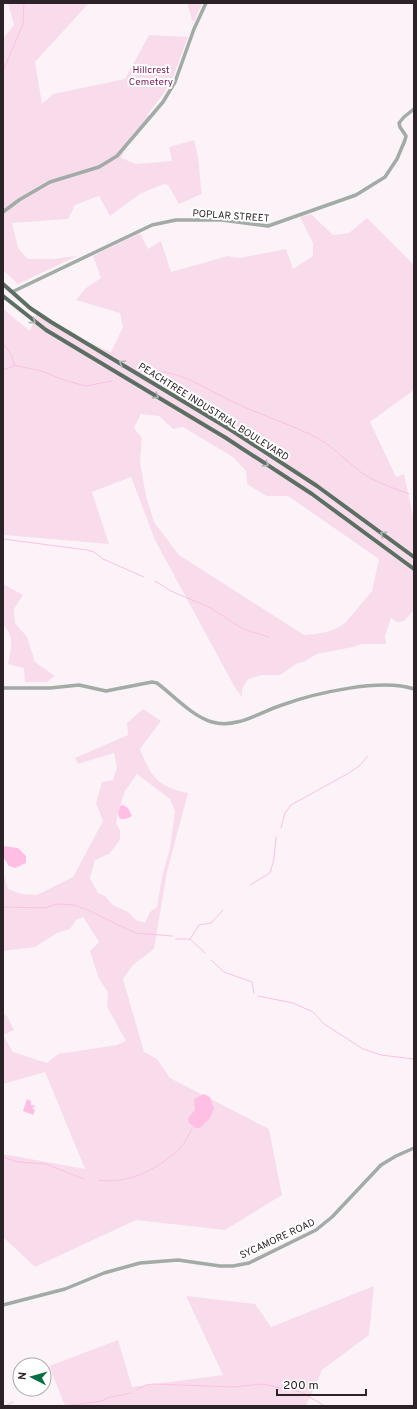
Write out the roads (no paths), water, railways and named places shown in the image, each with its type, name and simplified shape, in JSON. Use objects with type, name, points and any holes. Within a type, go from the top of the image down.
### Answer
[{"type":"main road","name":"PEACHTREE INDUSTRIAL BOULEVARD","points":[[3,284],[51,322],[139,374],[317,486],[414,557]]},
{"type":"main road","name":"PEACHTREE INDUSTRIAL BOULEVARD","points":[[3,296],[46,330],[133,381],[312,494],[414,569]]},
{"type":"main road","points":[[133,381],[139,374]]},
{"type":"street","points":[[3,212],[45,184],[99,167],[117,156],[163,102],[176,82],[194,29],[206,3]]},
{"type":"street","name":"POPLAR STREET","points":[[12,292],[152,225],[163,222],[185,220],[222,220],[268,226],[276,225],[356,195],[385,177],[402,150],[406,136],[399,123],[414,109]]},
{"type":"street","points":[[3,688],[50,688],[79,685],[102,691],[113,691],[152,682],[157,684],[200,716],[219,723],[254,718],[280,705],[332,690],[385,686],[414,689]]},
{"type":"street","name":"SYCAMORE ROAD","points":[[3,1305],[65,1288],[140,1262],[178,1260],[220,1266],[233,1266],[249,1263],[316,1230],[332,1217],[381,1165],[414,1148]]},
{"type":"waterway","points":[[3,71],[23,24],[24,3]]},
{"type":"waterway","points":[[3,343],[12,356],[14,365]]},
{"type":"waterway","points":[[14,365],[41,371],[67,381],[86,386],[112,381]]},
{"type":"waterway","points":[[3,370],[14,366]]},
{"type":"waterway","points":[[144,371],[167,372],[178,375],[240,405],[310,434],[326,443],[368,477],[409,494]]},
{"type":"waterway","points":[[3,539],[87,550],[94,552],[103,559],[144,577]]},
{"type":"waterway","points":[[155,581],[171,591],[211,608],[243,629],[269,637]]},
{"type":"waterway","points":[[281,828],[285,813],[291,805],[347,774],[358,767],[368,756]]},
{"type":"waterway","points":[[250,885],[270,873],[274,859],[276,837]]},
{"type":"waterway","points":[[3,907],[45,908],[57,904],[74,905],[86,909],[135,933],[172,936]]},
{"type":"waterway","points":[[190,939],[199,925],[211,923],[223,910]]},
{"type":"waterway","points":[[176,939],[190,939],[205,953]]},
{"type":"waterway","points":[[211,960],[224,972],[252,982],[254,993]]},
{"type":"waterway","points":[[258,996],[293,1003],[313,1012],[324,1024],[363,1049],[381,1055],[414,1059]]},
{"type":"waterway","points":[[99,1180],[121,1180],[153,1168],[180,1148],[186,1141],[193,1127]]},
{"type":"waterway","points":[[3,1157],[18,1162],[46,1164],[84,1179]]},
{"type":"waterway","points":[[137,1390],[146,1385],[153,1384],[233,1387],[262,1384],[301,1392],[325,1406]]},
{"type":"waterway","points":[[64,1406],[102,1401],[107,1398],[131,1393]]},
{"type":"waterway","points":[[5,1406],[13,1402]]},
{"type":"park label","name":"Hillcrest Cemetery","points":[[151,74]]}]
